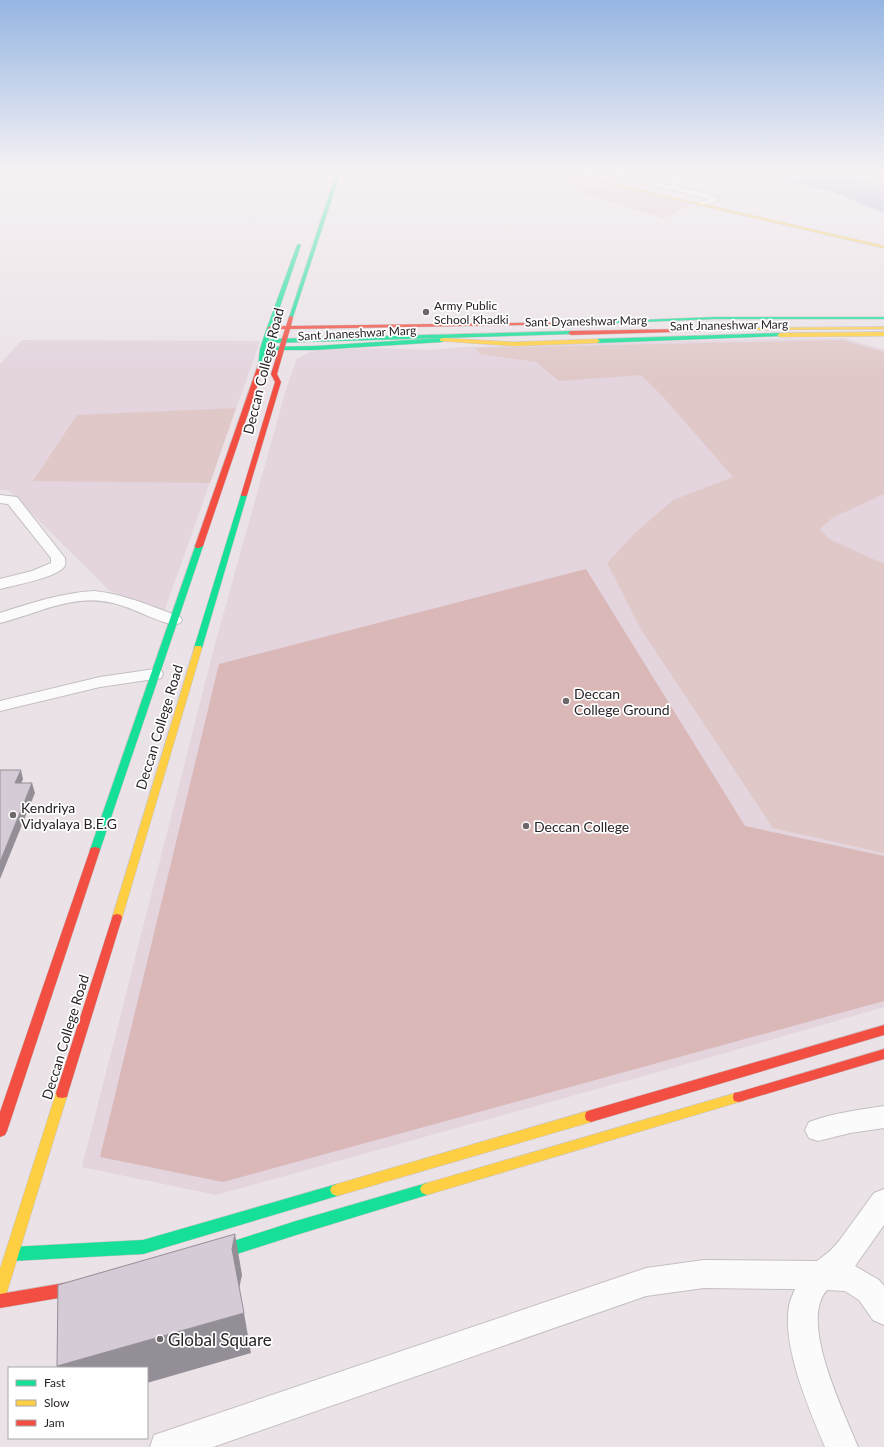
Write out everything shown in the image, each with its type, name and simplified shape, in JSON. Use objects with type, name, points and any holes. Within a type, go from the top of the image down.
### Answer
[{"type":"main road","name":"Deccan College Road","points":[[0,1131],[255,384],[266,338],[301,239]]},
{"type":"main road","name":"Deccan College Road","points":[[0,1292],[112,934],[278,382],[274,374],[318,239]]},
{"type":"main road","points":[[848,239],[884,247]]},
{"type":"main road","name":"Sant Jnaneshwar Marg","points":[[471,339],[514,344],[730,336],[866,326],[884,318]]},
{"type":"main road","name":"Sant Dyaneshwar Marg","points":[[866,326],[884,323]]},
{"type":"main road","name":"Sant Dyaneshwar Marg","points":[[285,338],[719,324],[866,326],[884,328]]},
{"type":"main road","points":[[850,326],[882,341]]},
{"type":"main road","name":"Sant Jnaneshwar Marg","points":[[866,326],[884,334]]},
{"type":"main road","points":[[866,326],[882,341]]},
{"type":"main road","name":"Sant Dyaneshwar Marg","points":[[266,338],[471,339]]},
{"type":"main road","name":"Sant Jnaneshwar Marg","points":[[266,338],[285,338]]},
{"type":"main road","points":[[0,1254],[143,1247],[884,1030]]},
{"type":"main road","points":[[200,1259],[304,1226],[884,1054]]},
{"type":"main road","points":[[0,1301],[101,1284]]},
{"type":"street","points":[[0,499],[12,500],[58,558],[58,565],[38,574],[0,584]]},
{"type":"street","points":[[0,618],[63,600],[93,595],[120,600],[174,620]]},
{"type":"street","points":[[0,706],[100,682],[155,674]]},
{"type":"street","points":[[818,1130],[850,1122],[884,1117]]},
{"type":"street","points":[[842,1447],[823,1407],[803,1335],[801,1318],[809,1289],[822,1275],[844,1257],[884,1202]]},
{"type":"street","points":[[166,1447],[646,1282],[704,1274],[822,1275],[850,1278],[879,1296]]},
{"type":"shaded area","name":"Deccan College","points":[[844,338],[884,350],[884,1007],[715,1056],[216,1195],[82,1167],[215,644],[287,386],[297,359],[310,352],[321,350],[373,348],[431,350],[463,347]]},
{"type":"shaded area","points":[[22,340],[260,341],[164,612],[110,591],[8,490],[0,490],[0,364]]},
{"type":"shaded area","points":[[842,340],[884,352],[884,494],[832,518],[820,529],[829,539],[884,564],[884,853],[773,828],[642,631],[607,563],[634,534],[673,500],[733,477],[664,398],[641,375],[559,381],[536,362],[480,354],[475,348]]},
{"type":"shaded area","points":[[236,408],[210,483],[33,481],[77,415]]},
{"type":"shaded area","points":[[586,569],[745,826],[884,856],[884,1001],[223,1182],[100,1157],[219,664]]},
{"type":"building","name":"Kendriya Vidyalaya B.E.G","points":[[0,770],[21,770],[15,783],[32,783],[0,862]]},
{"type":"building","points":[[235,1234],[232,1249],[244,1313],[57,1366],[58,1285]]},
{"type":"traffic: fast","points":[[291,317],[317,239]]},
{"type":"traffic: fast","points":[[260,366],[267,336],[299,245]]},
{"type":"traffic: fast","points":[[589,323],[715,318],[884,318]]},
{"type":"traffic: fast","points":[[271,341],[571,333]]},
{"type":"traffic: fast","points":[[597,341],[780,335]]},
{"type":"traffic: fast","points":[[263,349],[315,348],[442,340]]},
{"type":"traffic: fast","points":[[198,648],[244,495]]},
{"type":"traffic: fast","points":[[95,850],[199,546]]},
{"type":"traffic: fast","points":[[209,1256],[296,1228],[427,1189]]},
{"type":"traffic: fast","points":[[12,1254],[143,1247],[337,1190]]},
{"type":"traffic: slow","points":[[848,239],[884,247]]},
{"type":"traffic: slow","points":[[740,329],[884,328]]},
{"type":"traffic: slow","points":[[780,335],[884,334]]},
{"type":"traffic: slow","points":[[442,340],[514,344],[597,341]]},
{"type":"traffic: slow","points":[[117,918],[198,648]]},
{"type":"traffic: slow","points":[[0,1292],[62,1093]]},
{"type":"traffic: slow","points":[[427,1189],[739,1097]]},
{"type":"traffic: slow","points":[[337,1190],[591,1116]]},
{"type":"traffic: jam","points":[[244,495],[278,382],[274,374],[291,317]]},
{"type":"traffic: jam","points":[[269,328],[589,323]]},
{"type":"traffic: jam","points":[[571,333],[740,329]]},
{"type":"traffic: jam","points":[[199,546],[260,366]]},
{"type":"traffic: jam","points":[[0,1131],[95,850]]},
{"type":"traffic: jam","points":[[62,1093],[117,918]]},
{"type":"traffic: jam","points":[[591,1116],[884,1030]]},
{"type":"traffic: jam","points":[[739,1097],[884,1054]]},
{"type":"traffic: jam","points":[[0,1301],[88,1286]]},
{"type":"place","name":"Army Public School Khadki","points":[[426,312]]},
{"type":"place","name":"Deccan College Ground","points":[[566,701]]},
{"type":"place","name":"Kendriya Vidyalaya B.E.G","points":[[13,815]]},
{"type":"place","name":"Deccan College","points":[[526,826]]},
{"type":"place","name":"Global Square","points":[[160,1339]]}]
